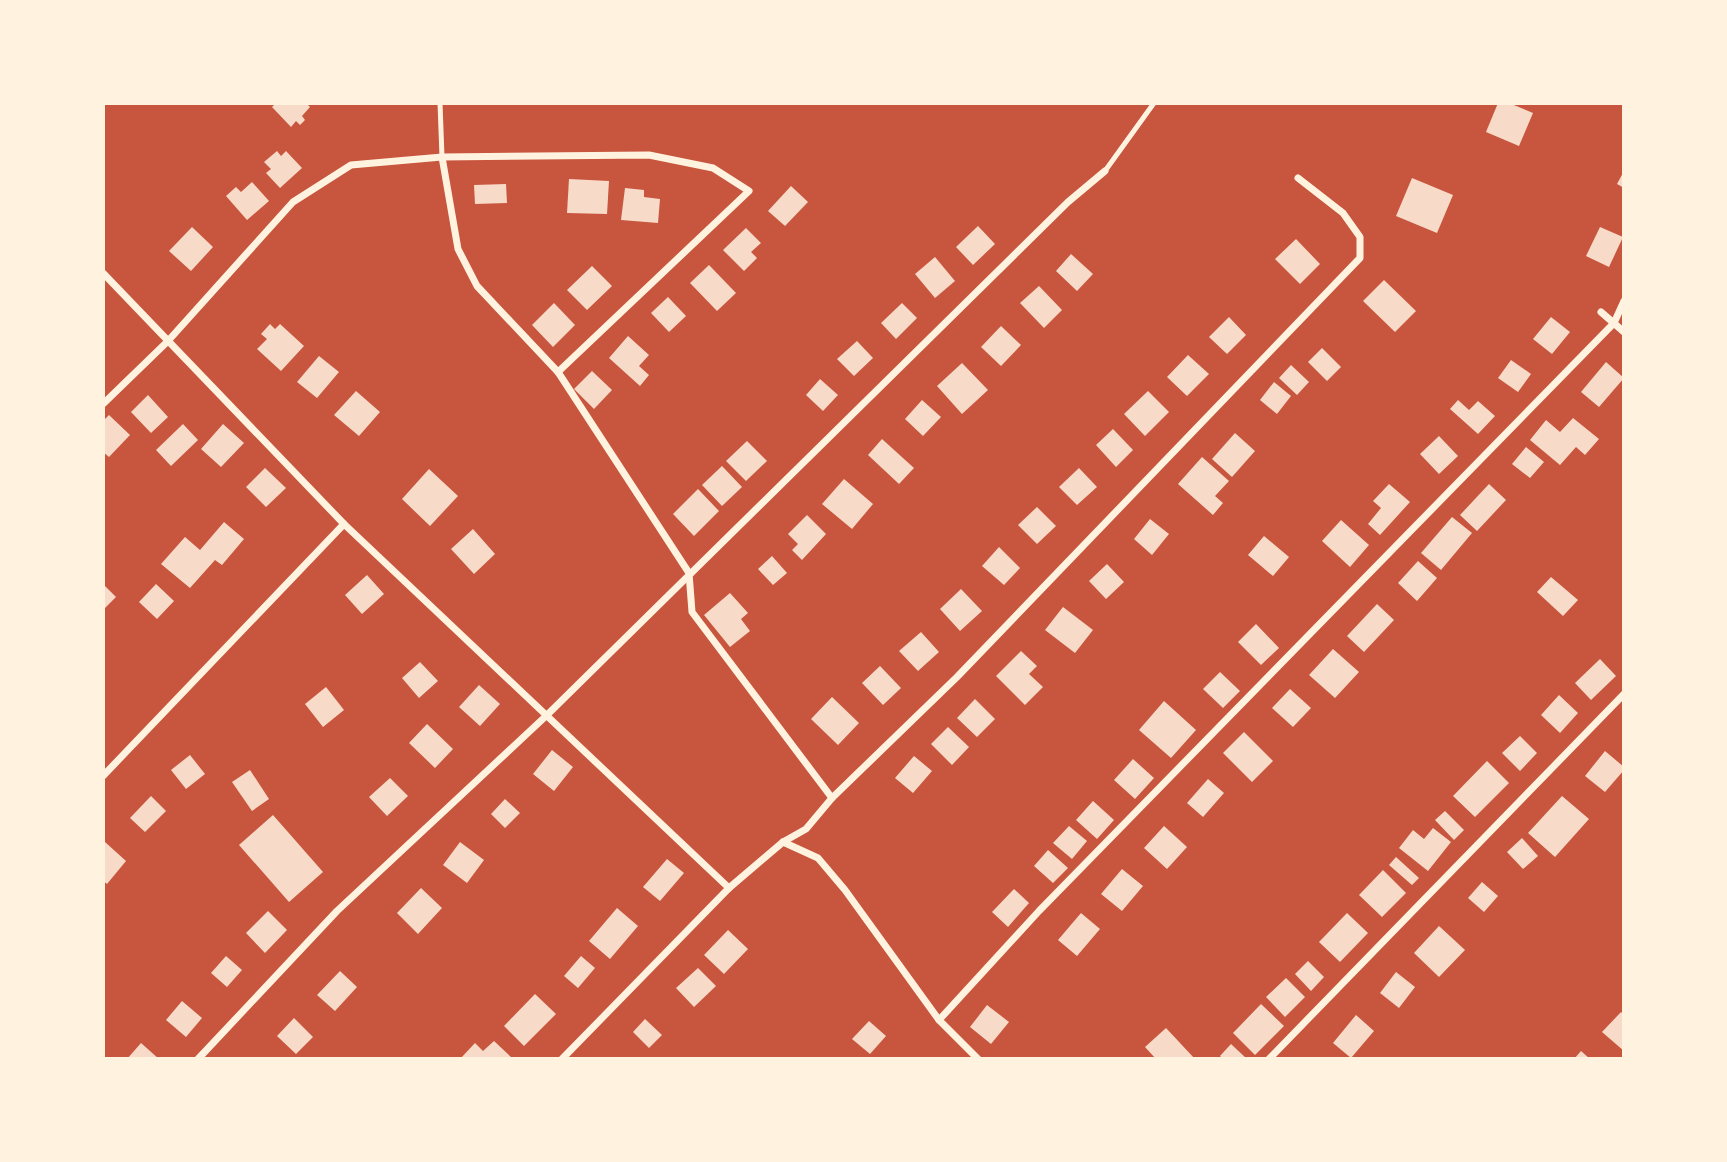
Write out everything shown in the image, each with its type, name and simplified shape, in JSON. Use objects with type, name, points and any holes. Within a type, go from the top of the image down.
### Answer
[{"type":"street","points":[[103,404],[168,341],[293,202],[351,165],[442,157],[649,155],[713,168],[749,191],[558,372]]},
{"type":"street","points":[[442,157],[458,249],[477,286],[558,372],[689,573],[692,612],[832,798]]},
{"type":"street","points":[[198,1059],[337,911],[546,716],[1068,202],[1105,172]]},
{"type":"street","points":[[562,1059],[729,888],[783,842],[806,829],[832,798],[957,677],[1360,258],[1360,237],[1343,213],[1298,178]]},
{"type":"street","points":[[103,273],[344,524],[729,888]]},
{"type":"street","points":[[939,1020],[1048,901],[1614,323],[1624,301]]},
{"type":"street","points":[[1601,312],[1624,332]]},
{"type":"street","points":[[103,776],[344,524]]},
{"type":"street","points":[[1269,1059],[1624,694]]},
{"type":"street","points":[[783,842],[818,858],[845,890],[939,1020],[978,1059]]},
{"type":"lane","points":[[440,103],[442,157]]},
{"type":"lane","points":[[1105,172],[1154,103]]},
{"type":"building","points":[[276,103],[306,103],[310,107],[302,116],[305,120],[300,125],[296,121],[291,127],[272,107]]},
{"type":"building","points":[[1498,103],[1509,103],[1533,113],[1519,146],[1486,132]]},
{"type":"building","points":[[277,151],[281,156],[286,151],[302,168],[280,188],[266,173],[271,169],[264,162]]},
{"type":"building","points":[[1624,171],[1624,188],[1617,184]]},
{"type":"building","points":[[1412,178],[1453,195],[1437,233],[1396,216]]},
{"type":"building","points":[[569,179],[609,181],[607,214],[567,213]]},
{"type":"building","points":[[252,182],[269,201],[247,220],[226,196],[236,187],[241,192]]},
{"type":"building","points":[[506,184],[507,203],[475,204],[474,185]]},
{"type":"building","points":[[791,186],[808,202],[785,226],[768,211]]},
{"type":"building","points":[[625,188],[644,190],[644,197],[660,199],[658,223],[621,220]]},
{"type":"building","points":[[978,226],[995,244],[973,265],[956,247]]},
{"type":"building","points":[[192,227],[213,247],[191,271],[169,251]]},
{"type":"building","points":[[1600,227],[1623,237],[1609,267],[1586,256]]},
{"type":"building","points":[[746,228],[761,243],[751,252],[757,258],[744,271],[723,250]]},
{"type":"building","points":[[1296,239],[1320,264],[1300,284],[1275,259]]},
{"type":"building","points":[[1071,254],[1093,274],[1077,291],[1056,271]]},
{"type":"building","points":[[935,257],[955,281],[935,298],[915,274]]},
{"type":"building","points":[[709,265],[736,293],[717,311],[690,283]]},
{"type":"building","points":[[592,266],[612,286],[587,310],[567,290]]},
{"type":"building","points":[[1384,280],[1416,311],[1395,332],[1363,301]]},
{"type":"building","points":[[1039,286],[1062,310],[1044,328],[1020,303]]},
{"type":"building","points":[[668,297],[686,316],[669,332],[651,313]]},
{"type":"building","points":[[554,303],[575,325],[553,347],[532,325]]},
{"type":"building","points":[[902,303],[917,318],[896,339],[881,323]]},
{"type":"building","points":[[1229,317],[1246,335],[1227,354],[1209,337]]},
{"type":"building","points":[[1551,317],[1570,332],[1552,354],[1533,339]]},
{"type":"building","points":[[270,324],[275,329],[280,324],[304,346],[281,371],[257,349],[267,339],[261,334]]},
{"type":"building","points":[[1001,326],[1021,345],[1001,366],[981,347]]},
{"type":"building","points":[[628,336],[649,355],[639,366],[649,375],[640,386],[609,358]]},
{"type":"building","points":[[857,341],[873,358],[854,376],[837,359]]},
{"type":"building","points":[[1322,348],[1341,367],[1327,381],[1308,362]]},
{"type":"building","points":[[1188,355],[1209,374],[1187,396],[1167,377]]},
{"type":"building","points":[[319,356],[339,372],[317,398],[297,382]]},
{"type":"building","points":[[1511,360],[1531,374],[1518,392],[1498,378]]},
{"type":"building","points":[[1606,362],[1624,378],[1599,407],[1581,392]]},
{"type":"building","points":[[962,363],[988,390],[962,414],[937,386]]},
{"type":"building","points":[[1291,365],[1309,382],[1297,395],[1279,378]]},
{"type":"building","points":[[592,371],[612,390],[594,409],[574,389]]},
{"type":"building","points":[[820,379],[838,395],[823,411],[806,395]]},
{"type":"building","points":[[1274,382],[1291,396],[1277,414],[1260,400]]},
{"type":"building","points":[[356,391],[380,412],[359,436],[334,415]]},
{"type":"building","points":[[1148,391],[1169,412],[1145,436],[1124,414]]},
{"type":"building","points":[[148,395],[168,417],[151,433],[131,412]]},
{"type":"building","points":[[922,400],[941,417],[923,436],[905,419]]},
{"type":"building","points":[[1458,400],[1469,410],[1478,401],[1495,416],[1478,434],[1450,409]]},
{"type":"building","points":[[109,415],[130,435],[109,457],[103,452],[103,421]]},
{"type":"building","points":[[1573,418],[1599,439],[1585,455],[1576,447],[1560,465],[1530,440],[1546,420],[1560,432]]},
{"type":"building","points":[[183,424],[198,440],[171,466],[156,450]]},
{"type":"building","points":[[223,424],[244,443],[221,467],[201,449]]},
{"type":"building","points":[[1113,429],[1133,450],[1116,467],[1096,445]]},
{"type":"building","points":[[1235,433],[1255,451],[1232,477],[1212,459]]},
{"type":"building","points":[[1439,436],[1458,456],[1439,474],[1420,454]]},
{"type":"building","points":[[882,439],[914,468],[899,484],[868,455]]},
{"type":"building","points":[[747,441],[767,461],[746,481],[726,461]]},
{"type":"building","points":[[1526,447],[1544,462],[1530,478],[1512,464]]},
{"type":"building","points":[[1202,457],[1229,481],[1215,496],[1223,503],[1213,515],[1178,484]]},
{"type":"building","points":[[722,466],[742,487],[722,506],[702,485]]},
{"type":"building","points":[[265,468],[286,488],[266,507],[246,487]]},
{"type":"building","points":[[1079,468],[1097,487],[1077,505],[1059,487]]},
{"type":"building","points":[[429,469],[458,496],[430,526],[402,499]]},
{"type":"building","points":[[844,479],[873,504],[852,529],[822,504]]},
{"type":"building","points":[[1389,484],[1410,502],[1380,535],[1368,524],[1381,508],[1373,501]]},
{"type":"building","points":[[1489,484],[1506,500],[1477,531],[1460,515]]},
{"type":"building","points":[[698,489],[719,511],[694,536],[673,514]]},
{"type":"building","points":[[1037,507],[1056,526],[1037,544],[1018,525]]},
{"type":"building","points":[[807,515],[826,534],[802,560],[792,550],[798,544],[788,534]]},
{"type":"building","points":[[1452,517],[1472,533],[1441,570],[1421,553]]},
{"type":"building","points":[[1150,519],[1169,534],[1152,555],[1134,539]]},
{"type":"building","points":[[1341,520],[1369,545],[1350,567],[1322,541]]},
{"type":"building","points":[[224,522],[244,539],[222,565],[215,560],[190,588],[161,564],[185,537],[200,550]]},
{"type":"building","points":[[473,529],[495,554],[474,574],[451,549]]},
{"type":"building","points":[[1264,536],[1289,557],[1273,576],[1248,555]]},
{"type":"building","points":[[999,547],[1020,568],[1004,585],[982,566]]},
{"type":"building","points":[[772,556],[787,573],[773,585],[758,569]]},
{"type":"building","points":[[1418,561],[1437,578],[1417,601],[1398,583]]},
{"type":"building","points":[[1107,564],[1124,582],[1106,599],[1089,581]]},
{"type":"building","points":[[367,575],[384,594],[362,614],[345,595]]},
{"type":"building","points":[[1551,577],[1578,600],[1563,616],[1537,592]]},
{"type":"building","points":[[103,584],[116,597],[103,610]]},
{"type":"building","points":[[156,584],[174,601],[157,619],[139,602]]},
{"type":"building","points":[[961,589],[982,611],[960,631],[940,609]]},
{"type":"building","points":[[730,593],[748,613],[741,619],[750,631],[730,647],[704,615]]},
{"type":"building","points":[[1377,604],[1394,620],[1364,652],[1347,636]]},
{"type":"building","points":[[1063,607],[1093,630],[1075,653],[1045,630]]},
{"type":"building","points":[[1256,624],[1279,648],[1261,665],[1238,642]]},
{"type":"building","points":[[921,632],[939,652],[918,671],[899,651]]},
{"type":"building","points":[[1333,649],[1359,672],[1335,698],[1309,675]]},
{"type":"building","points":[[1021,651],[1037,666],[1029,674],[1043,687],[1025,705],[996,676]]},
{"type":"building","points":[[1600,659],[1616,676],[1591,700],[1575,683]]},
{"type":"building","points":[[420,662],[438,681],[419,698],[402,678]]},
{"type":"building","points":[[880,666],[901,688],[883,705],[862,683]]},
{"type":"building","points":[[1220,672],[1240,691],[1223,708],[1203,689]]},
{"type":"building","points":[[479,685],[500,704],[480,726],[459,707]]},
{"type":"building","points":[[326,687],[344,710],[323,727],[305,704]]},
{"type":"building","points":[[1290,689],[1311,708],[1293,727],[1272,708]]},
{"type":"building","points":[[1559,695],[1578,713],[1560,733],[1541,715]]},
{"type":"building","points":[[832,697],[859,723],[838,745],[811,719]]},
{"type":"building","points":[[975,699],[995,719],[977,737],[957,718]]},
{"type":"building","points":[[1164,701],[1196,730],[1171,758],[1139,730]]},
{"type":"building","points":[[427,724],[453,749],[435,768],[409,743]]},
{"type":"building","points":[[948,727],[969,747],[952,765],[931,744]]},
{"type":"building","points":[[1244,732],[1273,761],[1252,782],[1223,753]]},
{"type":"building","points":[[1520,736],[1537,753],[1520,771],[1502,753]]},
{"type":"building","points":[[552,750],[573,767],[554,791],[533,774]]},
{"type":"building","points":[[1605,751],[1624,767],[1624,770],[1605,792],[1585,776]]},
{"type":"building","points":[[190,755],[205,774],[186,789],[171,770]]},
{"type":"building","points":[[914,756],[932,771],[913,793],[895,778]]},
{"type":"building","points":[[1133,759],[1154,778],[1135,799],[1114,780]]},
{"type":"building","points":[[1487,761],[1509,783],[1475,817],[1453,796]]},
{"type":"building","points":[[250,770],[269,799],[252,811],[232,782]]},
{"type":"building","points":[[390,778],[408,796],[387,816],[369,797]]},
{"type":"building","points":[[1208,779],[1224,793],[1203,817],[1187,803]]},
{"type":"building","points":[[151,796],[166,811],[145,832],[130,818]]},
{"type":"building","points":[[1562,796],[1589,819],[1555,857],[1528,833]]},
{"type":"building","points":[[505,799],[520,813],[505,828],[491,814]]},
{"type":"building","points":[[1093,801],[1114,820],[1097,839],[1076,820]]},
{"type":"building","points":[[1445,811],[1464,830],[1454,840],[1435,820]]},
{"type":"building","points":[[273,815],[323,872],[289,902],[239,845]]},
{"type":"building","points":[[1069,826],[1087,841],[1072,859],[1053,843]]},
{"type":"building","points":[[1164,826],[1187,847],[1167,869],[1144,848]]},
{"type":"building","points":[[1433,828],[1451,842],[1428,871],[1399,848],[1413,830],[1424,839]]},
{"type":"building","points":[[1522,838],[1538,856],[1523,869],[1507,852]]},
{"type":"building","points":[[105,842],[126,861],[107,884],[103,881]]},
{"type":"building","points":[[460,842],[484,860],[467,883],[443,865]]},
{"type":"building","points":[[1048,850],[1068,868],[1053,883],[1034,866]]},
{"type":"building","points":[[1396,857],[1419,878],[1412,885],[1389,865]]},
{"type":"building","points":[[667,859],[684,873],[660,901],[643,887]]},
{"type":"building","points":[[1122,869],[1143,886],[1122,911],[1101,894]]},
{"type":"building","points":[[1383,870],[1406,893],[1382,917],[1359,895]]},
{"type":"building","points":[[1482,882],[1498,896],[1484,912],[1468,898]]},
{"type":"building","points":[[421,888],[442,908],[418,934],[397,913]]},
{"type":"building","points":[[1014,889],[1029,903],[1008,927],[992,912]]},
{"type":"building","points":[[617,908],[638,926],[610,959],[589,941]]},
{"type":"building","points":[[268,911],[287,930],[265,953],[246,933]]},
{"type":"building","points":[[1081,913],[1100,929],[1077,956],[1058,940]]},
{"type":"building","points":[[1347,913],[1368,933],[1340,962],[1319,942]]},
{"type":"building","points":[[1439,926],[1465,950],[1439,977],[1414,953]]},
{"type":"building","points":[[728,930],[748,949],[724,974],[704,955]]},
{"type":"building","points":[[226,956],[242,970],[227,987],[211,973]]},
{"type":"building","points":[[581,956],[595,968],[578,988],[564,976]]},
{"type":"building","points":[[1308,961],[1324,977],[1311,991],[1295,974]]},
{"type":"building","points":[[698,968],[716,986],[694,1007],[676,988]]},
{"type":"building","points":[[340,971],[357,987],[335,1011],[317,995]]},
{"type":"building","points":[[1396,972],[1415,987],[1399,1008],[1380,993]]},
{"type":"building","points":[[1286,978],[1305,997],[1285,1017],[1266,997]]},
{"type":"building","points":[[535,994],[556,1014],[524,1046],[504,1026]]},
{"type":"building","points":[[182,1001],[202,1018],[186,1037],[166,1020]]},
{"type":"building","points":[[1261,1004],[1284,1026],[1255,1055],[1233,1033]]},
{"type":"building","points":[[987,1005],[1009,1022],[991,1044],[970,1027]]},
{"type":"building","points":[[1621,1012],[1624,1015],[1624,1051],[1602,1032]]},
{"type":"building","points":[[1356,1015],[1374,1031],[1351,1058],[1333,1043]]},
{"type":"building","points":[[294,1018],[313,1037],[296,1054],[277,1036]]},
{"type":"building","points":[[645,1019],[662,1035],[649,1048],[633,1032]]},
{"type":"building","points":[[869,1021],[886,1036],[870,1054],[852,1039]]},
{"type":"building","points":[[1166,1028],[1195,1059],[1156,1059],[1145,1047]]},
{"type":"building","points":[[494,1041],[511,1057],[509,1059],[460,1059],[475,1043],[483,1051]]},
{"type":"building","points":[[141,1043],[159,1059],[127,1059]]},
{"type":"building","points":[[1231,1044],[1247,1059],[1223,1059],[1220,1056]]},
{"type":"building","points":[[1581,1051],[1590,1059],[1574,1059]]}]
